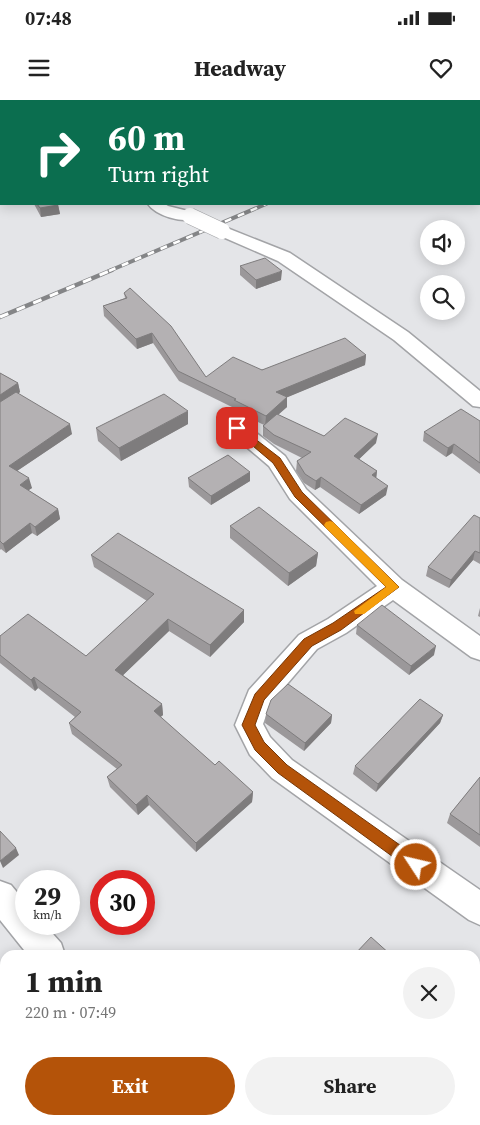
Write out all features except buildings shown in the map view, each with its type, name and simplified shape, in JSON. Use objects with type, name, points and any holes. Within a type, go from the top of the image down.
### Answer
[{"type":"street","points":[[157,205],[163,210],[190,216],[284,257],[401,336],[480,401]]},
{"type":"street","points":[[237,428],[277,461],[298,494],[393,587],[480,650]]},
{"type":"street","points":[[393,587],[337,626],[308,642],[259,698],[249,725],[260,746],[282,769],[480,909]]},
{"type":"street","points":[[0,896],[45,950]]},
{"type":"railway","points":[[109,271],[264,205]]},
{"type":"railway","points":[[0,317],[112,270]]},
{"type":"slow traffic","points":[[330,525],[393,587],[359,611]]},
{"type":"route","points":[[237,428],[277,461],[298,494],[393,587],[337,626],[308,642],[259,698],[249,725],[260,746],[282,769],[416,865]]}]
